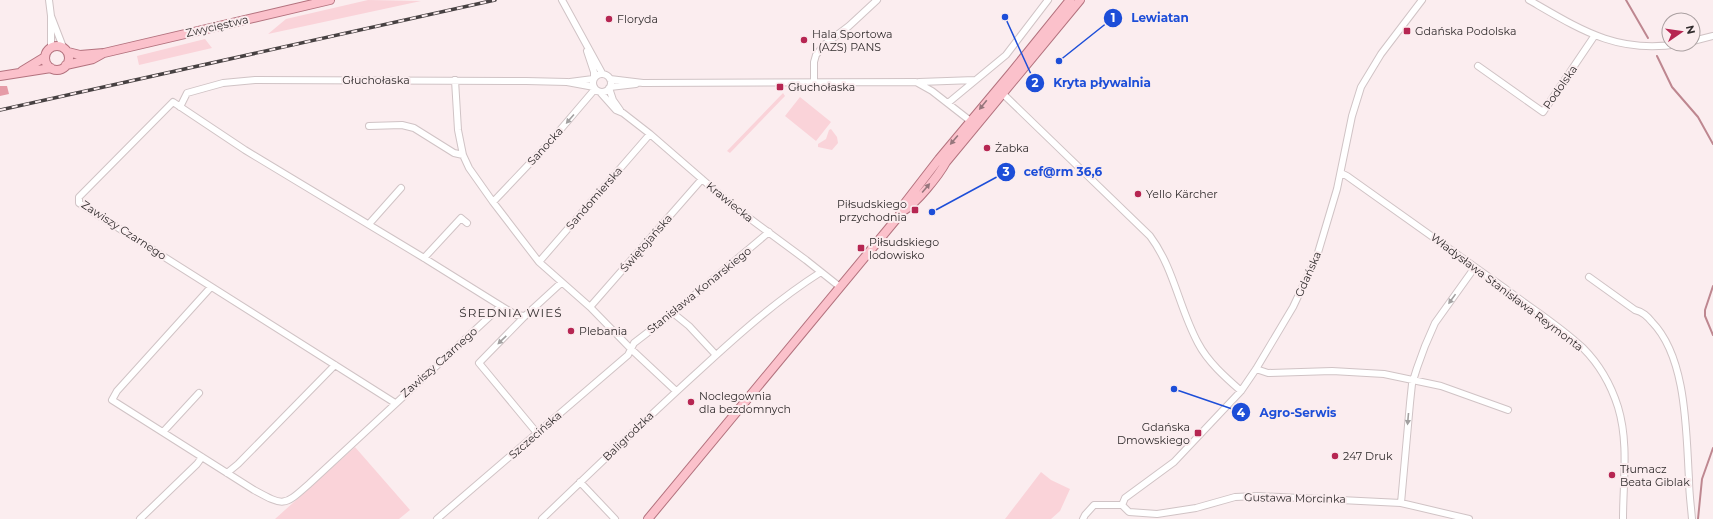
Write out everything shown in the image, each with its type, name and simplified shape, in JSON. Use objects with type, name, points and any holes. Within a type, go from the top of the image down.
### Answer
[{"type":"main road","name":"Zwycięstwa","points":[[66,50],[80,55],[104,53],[330,0]]},
{"type":"main road","points":[[1062,16],[1070,0]]},
{"type":"main road","points":[[648,519],[903,211],[910,208],[973,124],[1062,16],[1080,0]]},
{"type":"main road","points":[[0,76],[51,68],[61,69],[66,65],[69,59],[66,50],[55,46],[51,47],[46,53],[45,57],[18,73]]},
{"type":"main road","name":"Zwycięstwa","points":[[66,65],[94,59],[104,53]]},
{"type":"main road","points":[[45,57],[51,68]]},
{"type":"street","points":[[49,0],[51,16],[51,47]]},
{"type":"street","points":[[562,0],[602,73],[610,79],[643,82],[916,82],[975,80]]},
{"type":"street","points":[[814,82],[814,62],[816,55],[824,45],[849,26],[876,0]]},
{"type":"street","points":[[948,103],[1006,55],[1048,0]]},
{"type":"street","name":"Gdańska","points":[[1122,505],[1125,498],[1174,462],[1241,391],[1256,369],[1292,307],[1317,256],[1327,226],[1341,173],[1352,116],[1361,87],[1382,54],[1422,0]]},
{"type":"street","points":[[1529,0],[1595,35],[1615,43],[1638,46],[1661,46]]},
{"type":"street","points":[[51,16],[66,50]]},
{"type":"street","name":"Podolska","points":[[1478,66],[1543,112],[1595,35]]},
{"type":"street","points":[[1701,39],[1713,36]]},
{"type":"street","points":[[586,43],[594,72],[596,89],[605,91],[610,88],[643,82]]},
{"type":"street","points":[[594,78],[602,73]]},
{"type":"street","name":"Głuchołaska","points":[[180,107],[187,93],[223,83],[249,80],[455,80],[567,82],[594,78]]},
{"type":"street","points":[[610,79],[610,88]]},
{"type":"street","points":[[455,80],[458,130],[463,155],[469,168],[493,202],[539,262],[590,307],[631,349],[676,391]]},
{"type":"street","name":"Głuchołaska","points":[[567,82],[596,89]]},
{"type":"street","points":[[916,82],[948,103],[973,124]]},
{"type":"street","name":"Krawiecka","points":[[610,88],[613,100],[622,113]]},
{"type":"street","name":"Krawiecka","points":[[596,89],[616,110],[650,134],[733,206],[769,232],[840,288]]},
{"type":"street","name":"Sanocka","points":[[493,202],[549,143],[596,89]]},
{"type":"street","points":[[1000,91],[1150,236],[1166,261],[1197,343],[1210,360],[1241,391]]},
{"type":"street","name":"Zawiszy Czarnego","points":[[180,107],[173,102],[166,108],[79,197],[78,200],[80,203],[395,402]]},
{"type":"street","points":[[180,107],[245,150],[369,224],[501,306],[516,315],[525,316]]},
{"type":"street","points":[[369,126],[402,124],[414,128],[454,153],[463,155]]},
{"type":"street","name":"Sandomierska","points":[[539,262],[650,134]]},
{"type":"street","name":"Władysława Stanisława Reymonta","points":[[1341,173],[1475,267],[1577,343],[1588,353],[1606,379],[1618,407],[1623,433],[1623,519]]},
{"type":"street","name":"Świętojańska","points":[[590,307],[702,179]]},
{"type":"street","points":[[369,224],[401,188]]},
{"type":"street","points":[[424,258],[461,218],[468,223]]},
{"type":"street","name":"Stanisława Konarskiego","points":[[631,349],[634,342],[673,313],[769,232]]},
{"type":"street","points":[[1401,503],[1410,403],[1414,379],[1425,346],[1435,323],[1475,267]]},
{"type":"street","name":"Baligrodzka","points":[[542,519],[676,391],[716,355],[789,293],[821,272]]},
{"type":"street","points":[[1589,277],[1635,310],[1643,312],[1661,331],[1671,351],[1678,374],[1686,426],[1692,519]]},
{"type":"street","points":[[537,433],[479,363],[525,316],[561,283]]},
{"type":"street","name":"Zawiszy Czarnego","points":[[211,287],[118,391],[112,400],[227,473],[274,501],[283,502],[291,499],[380,419],[395,402],[501,306]]},
{"type":"street","points":[[673,313],[689,326],[716,355]]},
{"type":"street","name":"Szczecińska","points":[[437,519],[628,355],[631,349]]},
{"type":"street","points":[[227,473],[249,453],[335,365]]},
{"type":"street","points":[[1256,369],[1268,373],[1347,371],[1384,374],[1414,379],[1455,390],[1508,410]]},
{"type":"street","points":[[163,432],[199,393]]},
{"type":"street","points":[[140,519],[197,464],[202,457]]},
{"type":"street","points":[[580,482],[615,519]]},
{"type":"street","name":"Gustawa Morcinka","points":[[1083,519],[1084,515],[1094,505],[1122,505],[1129,512],[1157,514],[1196,508],[1235,498],[1252,496],[1401,503],[1469,519]]},
{"type":"shaded area","points":[[368,0],[421,1],[268,34],[286,19]]},
{"type":"shaded area","points":[[205,39],[212,48],[139,65],[137,56]]},
{"type":"shaded area","points":[[0,86],[7,86],[9,94],[0,96]]},
{"type":"shaded area","points":[[783,93],[785,96],[730,153],[727,151]]},
{"type":"shaded area","points":[[800,97],[831,122],[816,141],[785,116]]},
{"type":"shaded area","points":[[831,129],[837,137],[838,143],[832,150],[818,147],[818,144],[826,139],[829,130]]},
{"type":"shaded area","points":[[355,447],[410,510],[399,519],[275,519]]},
{"type":"shaded area","points":[[1041,472],[1051,480],[1070,489],[1060,511],[1051,519],[1005,519]]},
{"type":"waterway","points":[[1626,0],[1648,38]]},
{"type":"waterway","points":[[1657,56],[1672,87],[1698,117],[1713,144]]},
{"type":"waterway","points":[[1713,286],[1705,310],[1705,316],[1713,335]]},
{"type":"waterway","points":[[1698,519],[1702,479],[1713,448]]},
{"type":"railway","points":[[0,110],[495,0]]},
{"type":"place","name":"Kryta pływalnia","points":[[1005,17]]},
{"type":"place","name":"Floryda","points":[[609,19]]},
{"type":"place","name":"Gdańska Podolska","points":[[1407,31]]},
{"type":"place","name":"Hala Sportowa I (AZS) PANS","points":[[804,40]]},
{"type":"place","name":"Lewiatan","points":[[1059,61]]},
{"type":"place","name":"Głuchołaska","points":[[780,87]]},
{"type":"place","name":"Żabka","points":[[987,148]]},
{"type":"place","name":"Yello Kärcher","points":[[1138,194]]},
{"type":"place","name":"Piłsudskiego przychodnia","points":[[915,210]]},
{"type":"place","name":"cef@rm 36,6","points":[[932,212]]},
{"type":"place","name":"Piłsudskiego lodowisko","points":[[861,248]]},
{"type":"place","name":"Plebania","points":[[571,331]]},
{"type":"place","name":"Agro-Serwis","points":[[1174,389]]},
{"type":"place","name":"Noclegownia dla bezdomnych","points":[[691,402]]},
{"type":"place","name":"Gdańska Dmowskiego","points":[[1198,433]]},
{"type":"place","name":"247 Druk","points":[[1335,456]]},
{"type":"place","name":"Tłumacz Beata Giblak","points":[[1612,475]]},
{"type":"district","name":"ŚREDNIA WIEŚ","points":[[511,312]]}]
